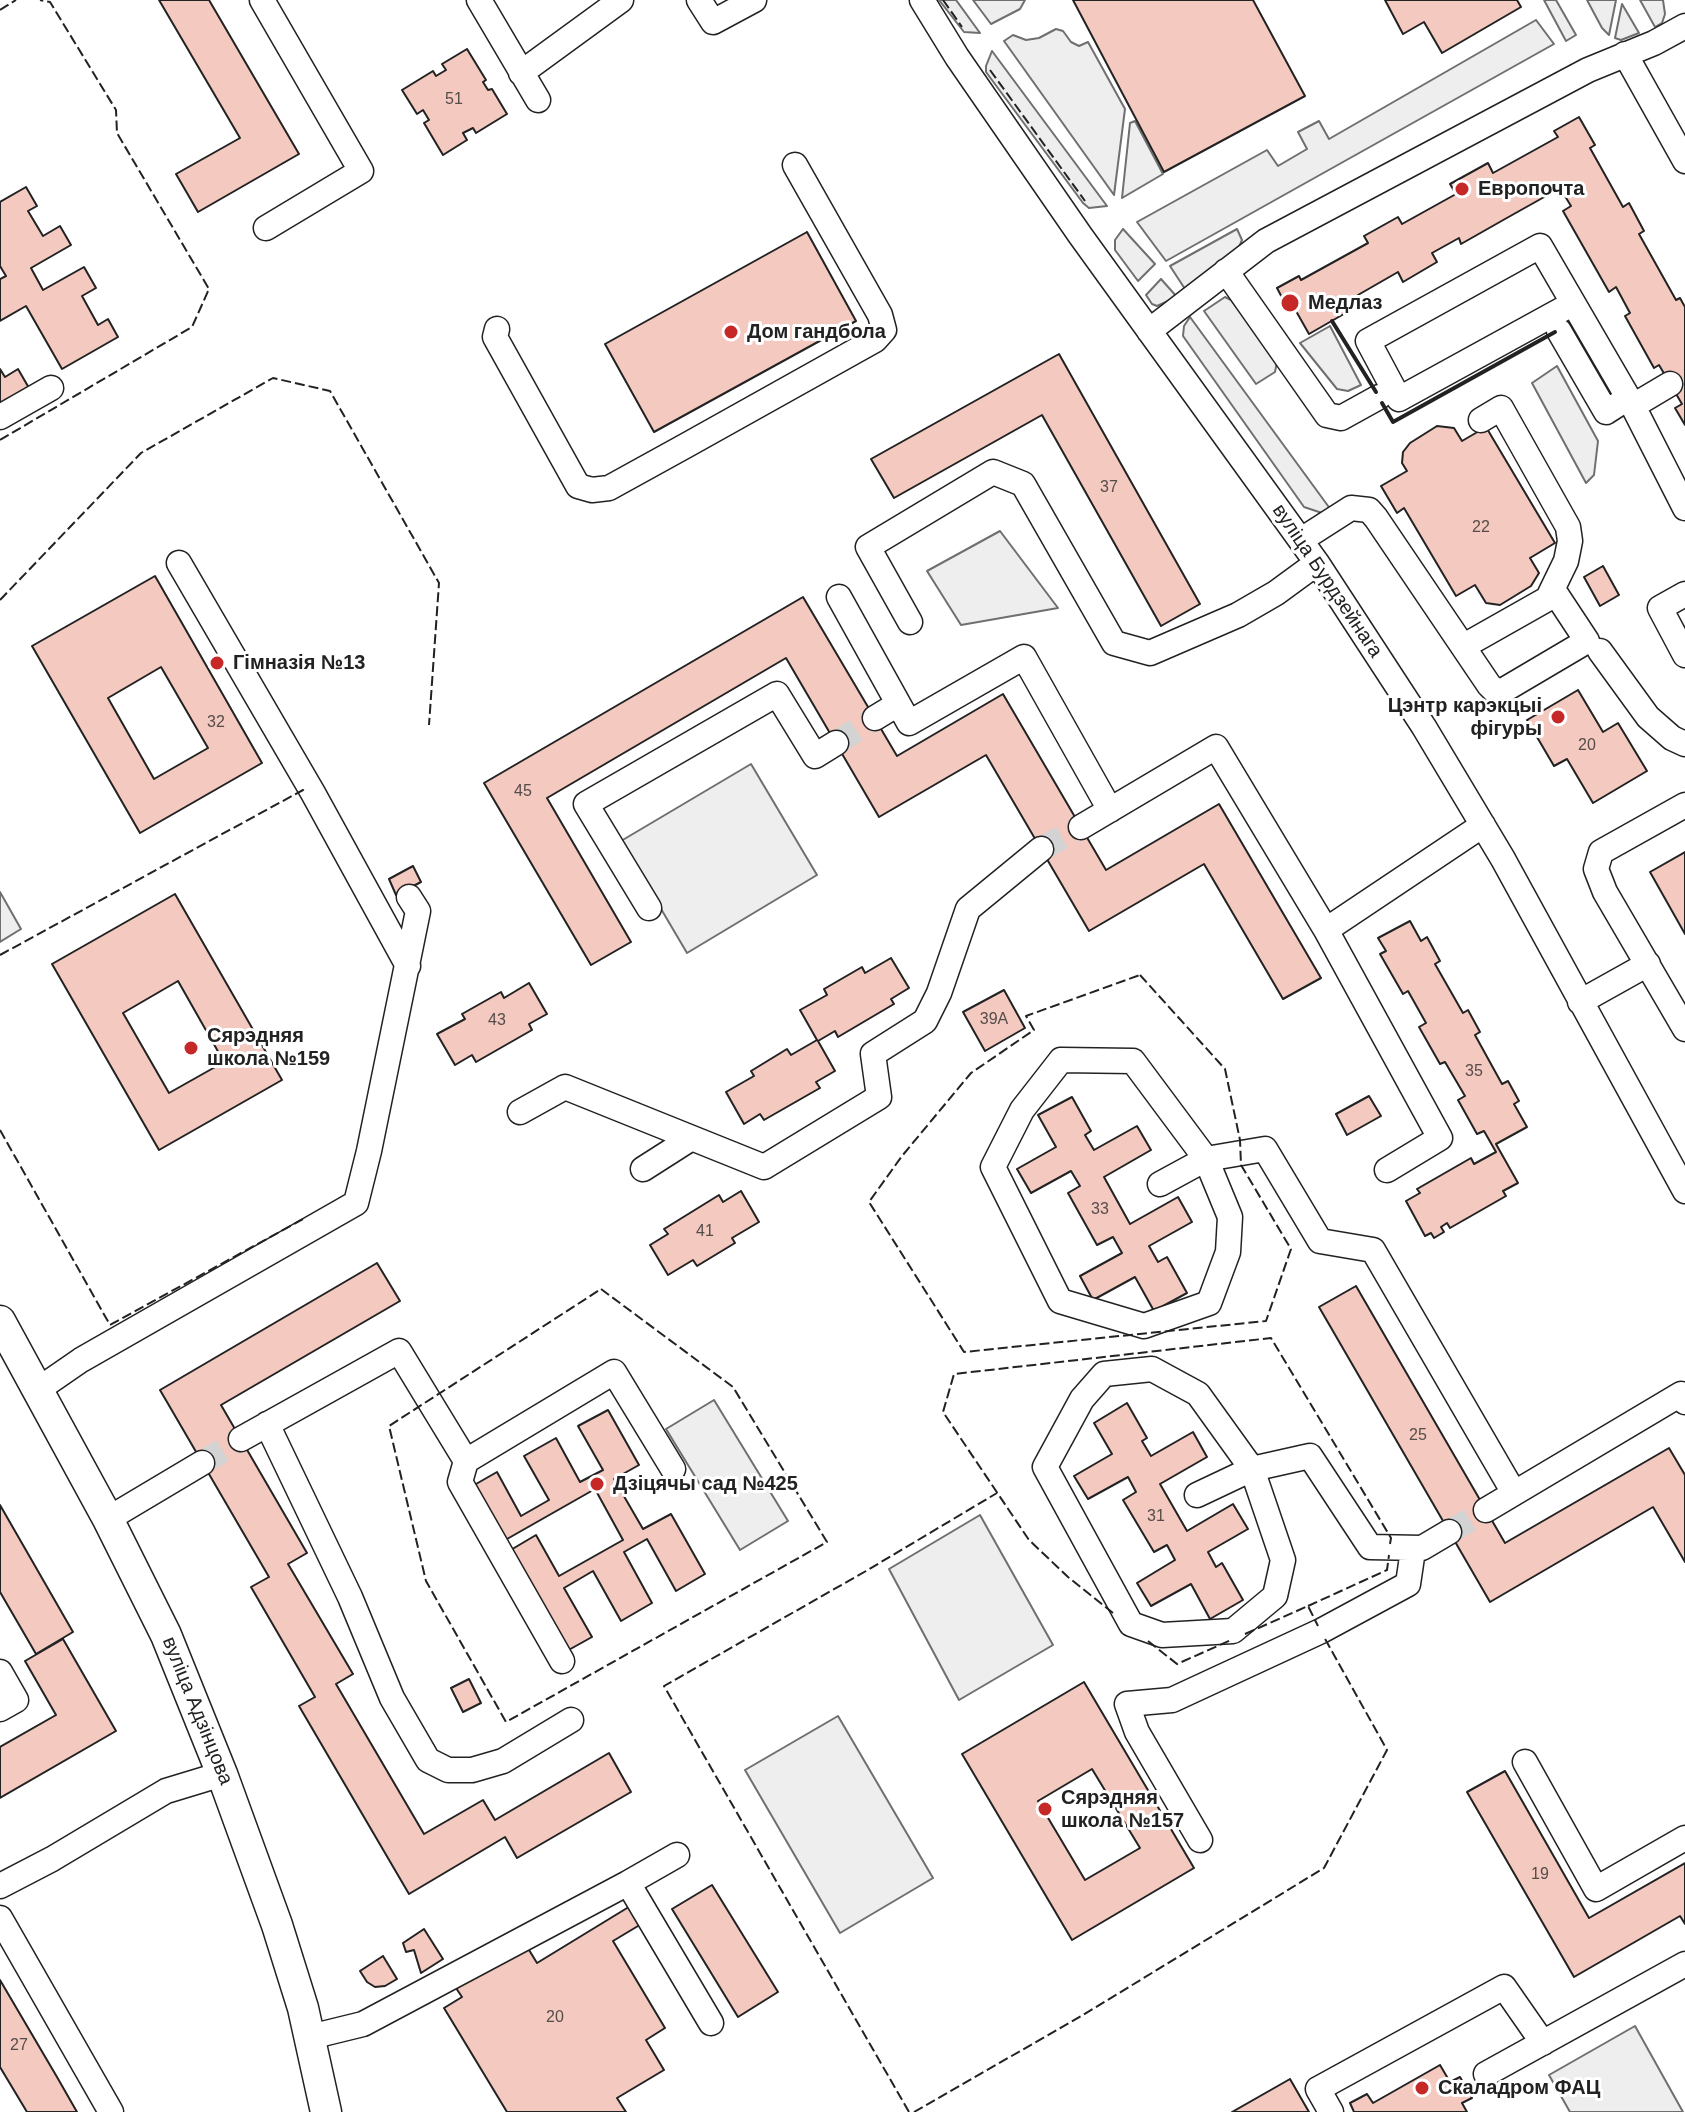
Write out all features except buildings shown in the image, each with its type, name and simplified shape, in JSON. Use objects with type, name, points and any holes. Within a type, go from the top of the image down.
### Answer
[{"type":"main road","name":"вуліца Адзінцова","points":[[3,1331],[39,1389],[166,1635],[222,1774],[277,1925],[310,2037],[326,2112]]},
{"type":"street","points":[[262,0],[361,171],[266,228]]},
{"type":"street","points":[[479,0],[538,100]]},
{"type":"street","points":[[521,73],[621,0]]},
{"type":"street","points":[[699,0],[713,22],[754,0]]},
{"type":"street","name":"вуліца Бурдзейнага","points":[[922,0],[957,57],[1149,331],[1317,563],[1424,727],[1483,825],[1685,1191]]},
{"type":"street","points":[[1149,331],[1266,241],[1588,70],[1654,43],[1685,26]]},
{"type":"street","points":[[1625,54],[1685,161]]},
{"type":"street","points":[[497,329],[495,337],[578,486],[592,490],[609,488],[663,459],[875,340],[884,330],[880,315],[795,165]]},
{"type":"street","points":[[1572,304],[1399,399],[1368,341],[1540,246],[1631,402],[1685,508]]},
{"type":"street","points":[[1226,271],[1327,415],[1341,418],[1379,397]]},
{"type":"street","points":[[1559,331],[1606,412],[1670,384]]},
{"type":"street","points":[[0,417],[51,388]]},
{"type":"street","points":[[1481,420],[1501,408],[1568,527],[1570,541],[1566,561],[1549,596]]},
{"type":"street","points":[[910,622],[868,547],[993,472],[1023,484],[1114,643],[1150,653],[1238,615],[1276,593],[1317,563]]},
{"type":"street","points":[[1301,540],[1351,508],[1369,510],[1495,691],[1504,690],[1587,641],[1556,594],[1464,646]]},
{"type":"street","points":[[179,563],[313,793],[408,966]]},
{"type":"street","points":[[1685,594],[1660,608],[1685,655]]},
{"type":"street","points":[[839,597],[909,723],[1024,657],[1110,810]]},
{"type":"street","points":[[1600,651],[1648,717],[1672,738],[1685,744]]},
{"type":"street","points":[[649,908],[586,804],[777,694],[815,756],[836,743]]},
{"type":"street","points":[[875,718],[898,704]]},
{"type":"street","points":[[1081,827],[1216,747],[1326,930],[1440,1138],[1387,1170]]},
{"type":"street","points":[[1685,805],[1601,852],[1596,869],[1605,892],[1685,1029]]},
{"type":"street","points":[[1326,930],[1483,825]]},
{"type":"street","points":[[520,1112],[565,1087],[764,1167],[879,1097],[873,1054],[925,1021],[939,993],[968,909],[1041,849]]},
{"type":"street","points":[[39,1389],[81,1360],[356,1203],[418,911],[409,897]]},
{"type":"street","points":[[1580,1002],[1648,964]]},
{"type":"street","points":[[1061,1060],[1133,1061],[1206,1159],[1230,1217],[1228,1252],[1209,1303],[1144,1326],[1060,1301],[993,1167],[1022,1110],[1061,1060]]},
{"type":"street","points":[[643,1169],[690,1139]]},
{"type":"street","points":[[1160,1184],[1206,1159],[1265,1149],[1320,1241],[1373,1250],[1514,1493]]},
{"type":"street","points":[[241,1439],[399,1351],[466,1461]]},
{"type":"street","points":[[1152,1369],[1198,1394],[1252,1469],[1283,1560],[1275,1596],[1233,1631],[1162,1635],[1131,1624],[1045,1467],[1082,1399],[1104,1374],[1152,1369]]},
{"type":"street","points":[[562,1661],[460,1482],[466,1461],[614,1372],[673,1469]]},
{"type":"street","points":[[1486,1510],[1681,1394],[1685,1402]]},
{"type":"street","points":[[267,1424],[350,1597],[392,1698],[428,1760],[448,1770],[472,1770],[503,1761],[571,1720]]},
{"type":"street","points":[[1197,1495],[1252,1469],[1310,1456],[1370,1547],[1413,1550],[1449,1532]]},
{"type":"street","points":[[108,1519],[202,1463]]},
{"type":"street","points":[[1200,1840],[1137,1732],[1127,1704],[1172,1700],[1321,1631],[1408,1584],[1413,1550]]},
{"type":"street","points":[[0,1672],[16,1700],[0,1709]]},
{"type":"street","points":[[1525,1762],[1596,1889],[1685,1838]]},
{"type":"street","points":[[0,1886],[166,1791],[222,1774]]},
{"type":"street","points":[[310,2037],[363,2024],[677,1855]]},
{"type":"street","points":[[628,1883],[711,2023]]},
{"type":"street","points":[[0,1918],[111,2112]]},
{"type":"street","points":[[1486,2074],[1685,1964]]},
{"type":"street","points":[[1331,2112],[1318,2089],[1504,1987],[1543,2043]]},
{"type":"shaded area","points":[[939,0],[956,0],[980,33],[964,32]]},
{"type":"shaded area","points":[[973,0],[1025,0],[1020,9],[991,24]]},
{"type":"shaded area","points":[[1544,0],[1556,0],[1576,35],[1566,41]]},
{"type":"shaded area","points":[[1587,0],[1616,0],[1609,35],[1602,28]]},
{"type":"shaded area","points":[[1640,0],[1663,0],[1665,14],[1662,23],[1655,27]]},
{"type":"shaded area","points":[[1622,4],[1639,33],[1621,40],[1615,38]]},
{"type":"shaded area","points":[[1536,20],[1554,44],[1166,261],[1137,222],[1267,150],[1278,166],[1307,149],[1298,132],[1319,121],[1329,139]]},
{"type":"shaded area","points":[[1056,29],[1063,31],[1071,42],[1079,46],[1088,42],[1125,109],[1114,195],[1004,41],[1013,35],[1026,40],[1039,38]]},
{"type":"shaded area","points":[[992,51],[1107,206],[1089,208],[1083,203],[986,72]]},
{"type":"shaded area","points":[[1135,121],[1163,174],[1122,198],[1130,123]]},
{"type":"shaded area","points":[[1123,229],[1155,264],[1138,281],[1115,250],[1115,240]]},
{"type":"shaded area","points":[[1237,229],[1242,240],[1239,247],[1185,289],[1170,266]]},
{"type":"shaded area","points":[[1161,279],[1177,297],[1157,306],[1146,295]]},
{"type":"shaded area","points":[[1225,297],[1231,300],[1277,361],[1275,372],[1256,384],[1204,311]]},
{"type":"shaded area","points":[[1190,317],[1331,510],[1322,513],[1304,507],[1183,336],[1184,326]]},
{"type":"shaded area","points":[[1330,326],[1361,385],[1348,391],[1337,389],[1300,343]]},
{"type":"shaded area","points":[[1557,366],[1598,441],[1594,475],[1586,483],[1532,383]]},
{"type":"shaded area","points":[[1000,531],[1058,608],[961,625],[927,571]]},
{"type":"shaded area","points":[[751,764],[817,875],[687,953],[621,841]]},
{"type":"shaded area","points":[[0,892],[21,929],[0,942]]},
{"type":"shaded area","points":[[714,1400],[788,1521],[740,1550],[666,1429]]},
{"type":"shaded area","points":[[980,1515],[1053,1645],[959,1700],[889,1569]]},
{"type":"shaded area","points":[[838,1716],[933,1878],[840,1933],[745,1770]]},
{"type":"shaded area","points":[[1635,2026],[1683,2112],[1570,2112],[1549,2075]]},
{"type":"tunnel","points":[[836,743],[875,718]]},
{"type":"tunnel","points":[[1041,849],[1081,827]]},
{"type":"tunnel","points":[[202,1463],[241,1439]]},
{"type":"tunnel","points":[[1449,1532],[1486,1510]]},
{"type":"fence","points":[[0,10],[16,0]]},
{"type":"fence","points":[[0,440],[192,327],[209,289],[117,133],[116,110],[50,2],[40,0]]},
{"type":"fence","points":[[943,0],[962,27]]},
{"type":"fence","points":[[990,70],[1085,201]]},
{"type":"fence","points":[[0,600],[141,453],[273,378],[330,391],[439,583],[429,725]]},
{"type":"fence","points":[[0,955],[303,790],[305,792]]},
{"type":"fence","points":[[1140,975],[1225,1069],[1240,1140],[1241,1165],[1291,1249],[1266,1321],[964,1352],[869,1202],[902,1156],[971,1073],[1034,1030],[1026,1016],[1140,975]]},
{"type":"fence","points":[[0,1130],[110,1325],[303,1219]]},
{"type":"fence","points":[[601,1289],[733,1387],[827,1542],[506,1722],[426,1581],[389,1426],[601,1289]]},
{"type":"fence","points":[[1113,1613],[1029,1540],[943,1412],[954,1374],[1271,1338],[1391,1538],[1390,1544]]},
{"type":"fence","points":[[909,2112],[664,1686],[997,1493]]},
{"type":"fence","points":[[1308,1606],[1387,1570],[1389,1555]]},
{"type":"fence","points":[[1245,1634],[1308,1606],[1318,1626]]},
{"type":"fence","points":[[914,2112],[1083,2015],[1324,1868],[1387,1750],[1324,1637]]},
{"type":"fence","points":[[1148,1641],[1177,1664],[1231,1640]]},
{"type":"wall","points":[[1332,321],[1376,392]]},
{"type":"wall","points":[[1382,403],[1393,422],[1555,332]]},
{"type":"place","name":"Европочта","points":[[1462,189]]},
{"type":"place","name":"Медлаз","points":[[1290,303]]},
{"type":"place","name":"Дом гандбола","points":[[731,332]]},
{"type":"place","name":"Гімназія №13","points":[[217,663]]},
{"type":"place","name":"Цэнтр карэкцыі фігуры","points":[[1558,717]]},
{"type":"place","name":"Сярэдняя школа №159","points":[[191,1048]]},
{"type":"place","name":"Дзіцячы сад №425","points":[[597,1484]]},
{"type":"place","name":"Сярэдняя школа №157","points":[[1045,1809]]},
{"type":"place","name":"Скаладром ФАЦ","points":[[1422,2088]]}]
